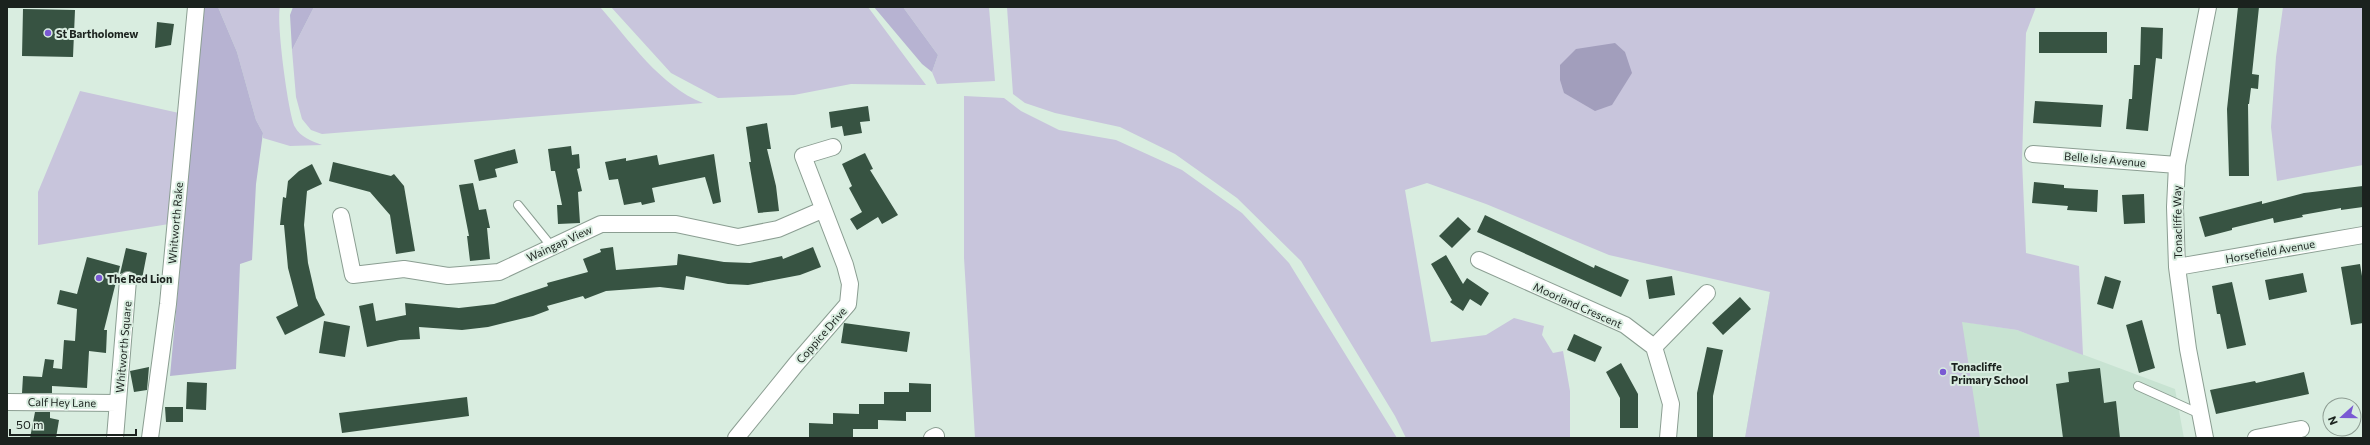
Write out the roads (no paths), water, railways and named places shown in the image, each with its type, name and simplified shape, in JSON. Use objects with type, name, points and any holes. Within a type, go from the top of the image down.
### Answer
[{"type":"street","name":"Whitworth Rake","points":[[150,438],[168,304],[196,7]]},
{"type":"street","name":"Tonacliffe Way","points":[[2205,438],[2188,349],[2177,267],[2177,165],[2208,7]]},
{"type":"street","name":"Coppice Drive","points":[[736,438],[796,364],[848,304],[850,284],[845,265],[822,210],[803,156],[833,147]]},
{"type":"street","name":"Belle Isle Avenue","points":[[2033,154],[2177,165]]},
{"type":"street","name":"Waingap View","points":[[341,216],[353,275],[404,269],[448,276],[499,272],[601,224],[676,224],[738,237],[778,229],[822,210]]},
{"type":"street","name":"Horsefield Avenue","points":[[2177,267],[2363,235]]},
{"type":"street","name":"Moorland Crescent","points":[[1479,260],[1625,325],[1654,347]]},
{"type":"street","name":"Whitworth Square","points":[[115,438],[128,280]]},
{"type":"street","points":[[1668,438],[1671,404],[1654,347],[1707,294]]},
{"type":"street","name":"Calf Hey Lane","points":[[7,402],[118,403]]},
{"type":"street","points":[[2258,438],[2301,429]]},
{"type":"lane","points":[[518,205],[552,247]]},
{"type":"lane","points":[[2138,386],[2200,414]]},
{"type":"place","name":"St Bartholomew","points":[[48,33]]},
{"type":"place","name":"The Red Lion","points":[[99,278]]},
{"type":"place","name":"Tonacliffe Primary School","points":[[1943,372]]}]
